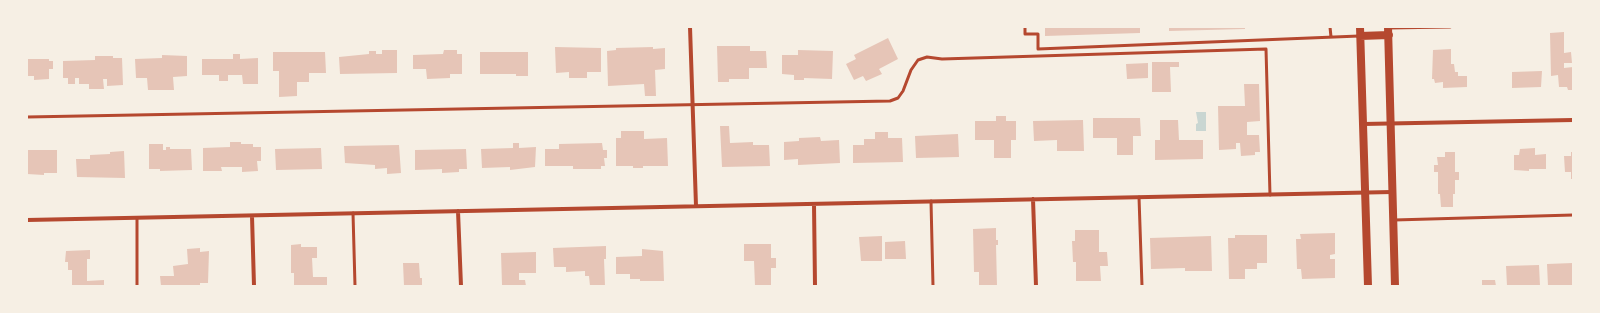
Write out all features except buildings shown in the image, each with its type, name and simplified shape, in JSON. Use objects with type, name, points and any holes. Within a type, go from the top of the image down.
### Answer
[{"type":"main road","points":[[1360,27],[1368,286]]},
{"type":"main road","points":[[1360,36],[1388,30],[1394,286]]},
{"type":"street","points":[[690,27],[696,206]]},
{"type":"street","points":[[1363,124],[1573,120]]},
{"type":"street","points":[[27,220],[1392,192]]},
{"type":"street","points":[[1033,199],[1036,286]]},
{"type":"street","points":[[814,204],[815,286]]},
{"type":"street","points":[[458,211],[460,286]]},
{"type":"street","points":[[252,216],[254,286]]},
{"type":"lane","points":[[1025,27],[1025,34],[1038,34],[1038,49],[1360,36]]},
{"type":"lane","points":[[1330,27],[1331,37]]},
{"type":"lane","points":[[1388,30],[1450,27]]},
{"type":"lane","points":[[27,117],[890,101],[898,98],[904,91],[912,70],[918,60],[927,57],[942,59],[1266,49],[1270,195]]},
{"type":"lane","points":[[1139,197],[1142,286]]},
{"type":"lane","points":[[931,202],[933,286]]},
{"type":"lane","points":[[353,213],[355,286]]},
{"type":"lane","points":[[1392,221],[1573,215]]},
{"type":"lane","points":[[137,218],[137,286]]},
{"type":"shaded area","points":[[1196,112],[1206,112],[1206,131],[1196,131],[1196,124],[1198,123]]}]
